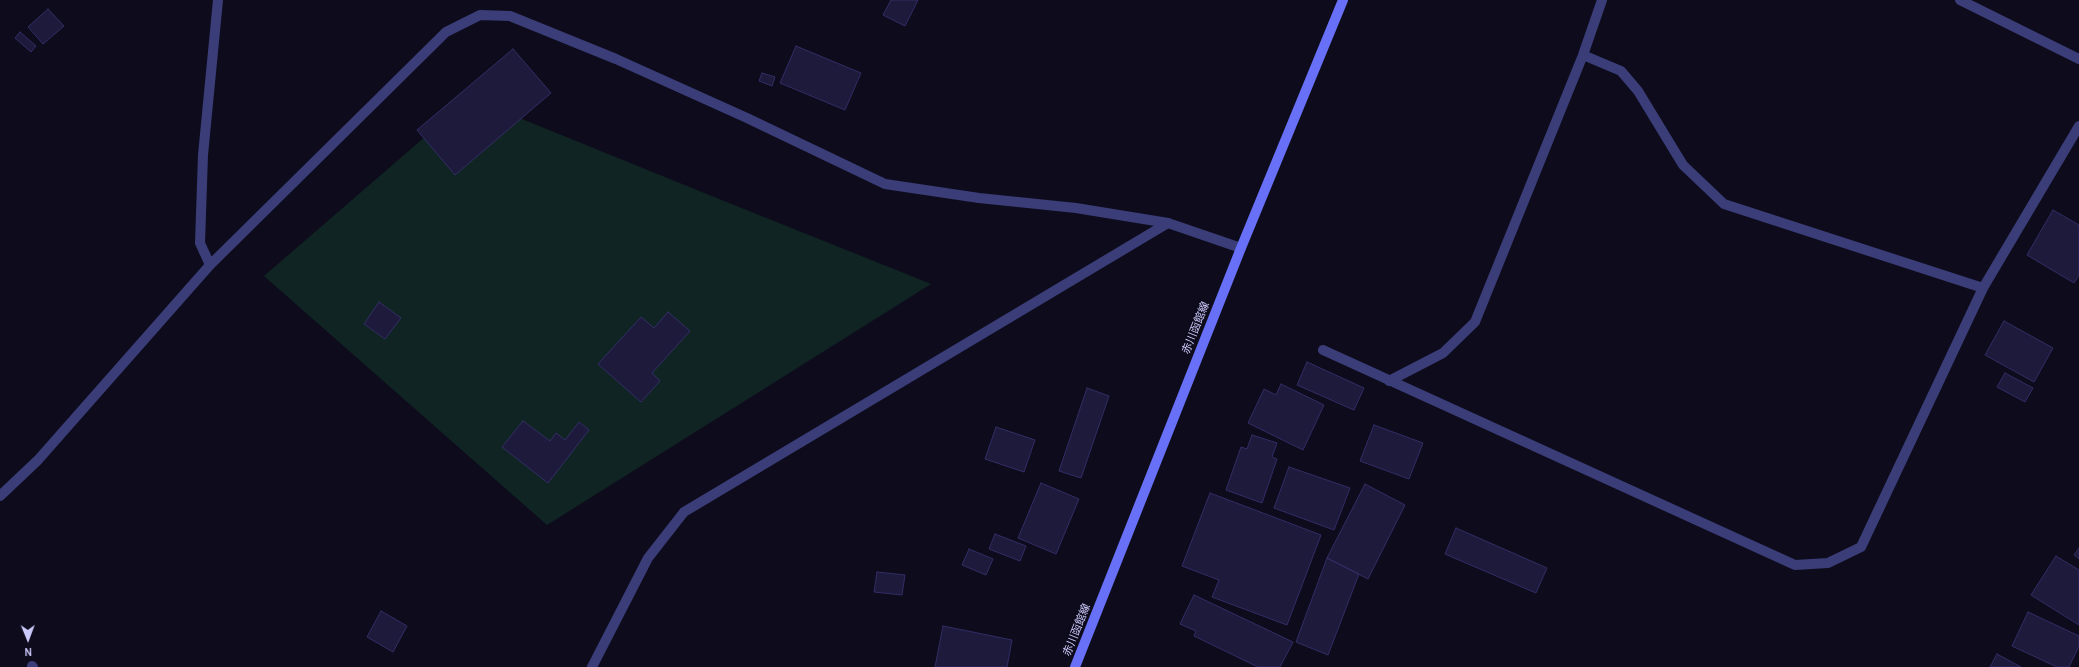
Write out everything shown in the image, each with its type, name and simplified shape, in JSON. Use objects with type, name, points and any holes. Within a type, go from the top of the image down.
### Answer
[{"type":"main road","name":"赤川函館線","points":[[1075,667],[1241,248],[1343,0]]},
{"type":"street","points":[[210,265],[200,243],[203,154],[218,0]]},
{"type":"street","points":[[1390,381],[1443,353],[1475,322],[1583,55],[1602,0]]},
{"type":"street","points":[[1960,0],[2079,59]]},
{"type":"street","points":[[0,496],[38,460],[210,265],[446,32],[480,15],[510,16],[580,45],[747,118],[886,184],[979,198],[1076,208],[1168,223],[1241,248]]},
{"type":"street","points":[[1583,55],[1621,71],[1638,91],[1683,165],[1724,204],[1983,288]]},
{"type":"street","points":[[1323,350],[1795,565],[1828,563],[1861,547],[1983,288],[2079,126]]},
{"type":"street","points":[[592,667],[648,558],[684,512],[1168,223]]},
{"type":"green space","points":[[470,98],[931,284],[547,525],[264,276]]},
{"type":"building","points":[[891,0],[918,0],[905,26],[883,15]]},
{"type":"building","points":[[48,9],[64,26],[43,44],[28,27]]},
{"type":"building","points":[[20,32],[36,46],[31,52],[15,38]]},
{"type":"building","points":[[796,46],[861,73],[845,110],[780,83]]},
{"type":"building","points":[[513,49],[551,93],[455,175],[417,130]]},
{"type":"building","points":[[762,73],[775,77],[772,86],[759,81]]},
{"type":"building","points":[[2053,210],[2079,225],[2079,275],[2074,283],[2027,255]]},
{"type":"building","points":[[379,302],[401,318],[385,339],[364,324]]},
{"type":"building","points":[[668,312],[690,331],[652,373],[660,381],[641,402],[598,364],[641,317],[654,328]]},
{"type":"building","points":[[2004,321],[2053,348],[2034,382],[1985,355]]},
{"type":"building","points":[[1307,362],[1364,388],[1354,410],[1297,385]]},
{"type":"building","points":[[2005,373],[2033,388],[2025,402],[1997,387]]},
{"type":"building","points":[[1281,384],[1324,405],[1303,450],[1248,423],[1264,389],[1276,395]]},
{"type":"building","points":[[1087,388],[1109,396],[1081,478],[1059,471]]},
{"type":"building","points":[[523,421],[550,441],[556,433],[565,440],[579,422],[589,430],[548,483],[502,447]]},
{"type":"building","points":[[1374,425],[1423,443],[1409,479],[1360,461]]},
{"type":"building","points":[[996,427],[1035,440],[1024,472],[985,459]]},
{"type":"building","points":[[1252,435],[1277,443],[1272,457],[1277,459],[1262,503],[1226,490],[1241,447],[1247,449]]},
{"type":"building","points":[[1289,467],[1350,488],[1334,530],[1274,508]]},
{"type":"building","points":[[1041,483],[1079,499],[1056,554],[1018,538]]},
{"type":"building","points":[[1365,484],[1405,505],[1368,579],[1327,558]]},
{"type":"building","points":[[1210,493],[1321,535],[1287,625],[1212,597],[1219,580],[1182,566]]},
{"type":"building","points":[[1456,528],[1547,568],[1536,593],[1445,554]]},
{"type":"building","points":[[995,534],[1026,546],[1020,561],[989,549]]},
{"type":"building","points":[[2079,548],[2079,559],[2074,555]]},
{"type":"building","points":[[969,549],[993,559],[986,575],[962,565]]},
{"type":"building","points":[[2056,556],[2079,570],[2079,625],[2031,595]]},
{"type":"building","points":[[1327,558],[1359,574],[1328,655],[1296,642]]},
{"type":"building","points":[[877,572],[905,575],[902,595],[874,592]]},
{"type":"building","points":[[1194,595],[1293,642],[1280,667],[1258,667],[1194,636],[1196,631],[1180,624]]},
{"type":"building","points":[[381,611],[407,626],[393,652],[367,637]]},
{"type":"building","points":[[2028,612],[2079,636],[2079,646],[2069,667],[2057,667],[2012,646]]},
{"type":"building","points":[[943,626],[1012,640],[1007,667],[935,667]]},
{"type":"building","points":[[1997,654],[2021,667],[1990,667]]}]
